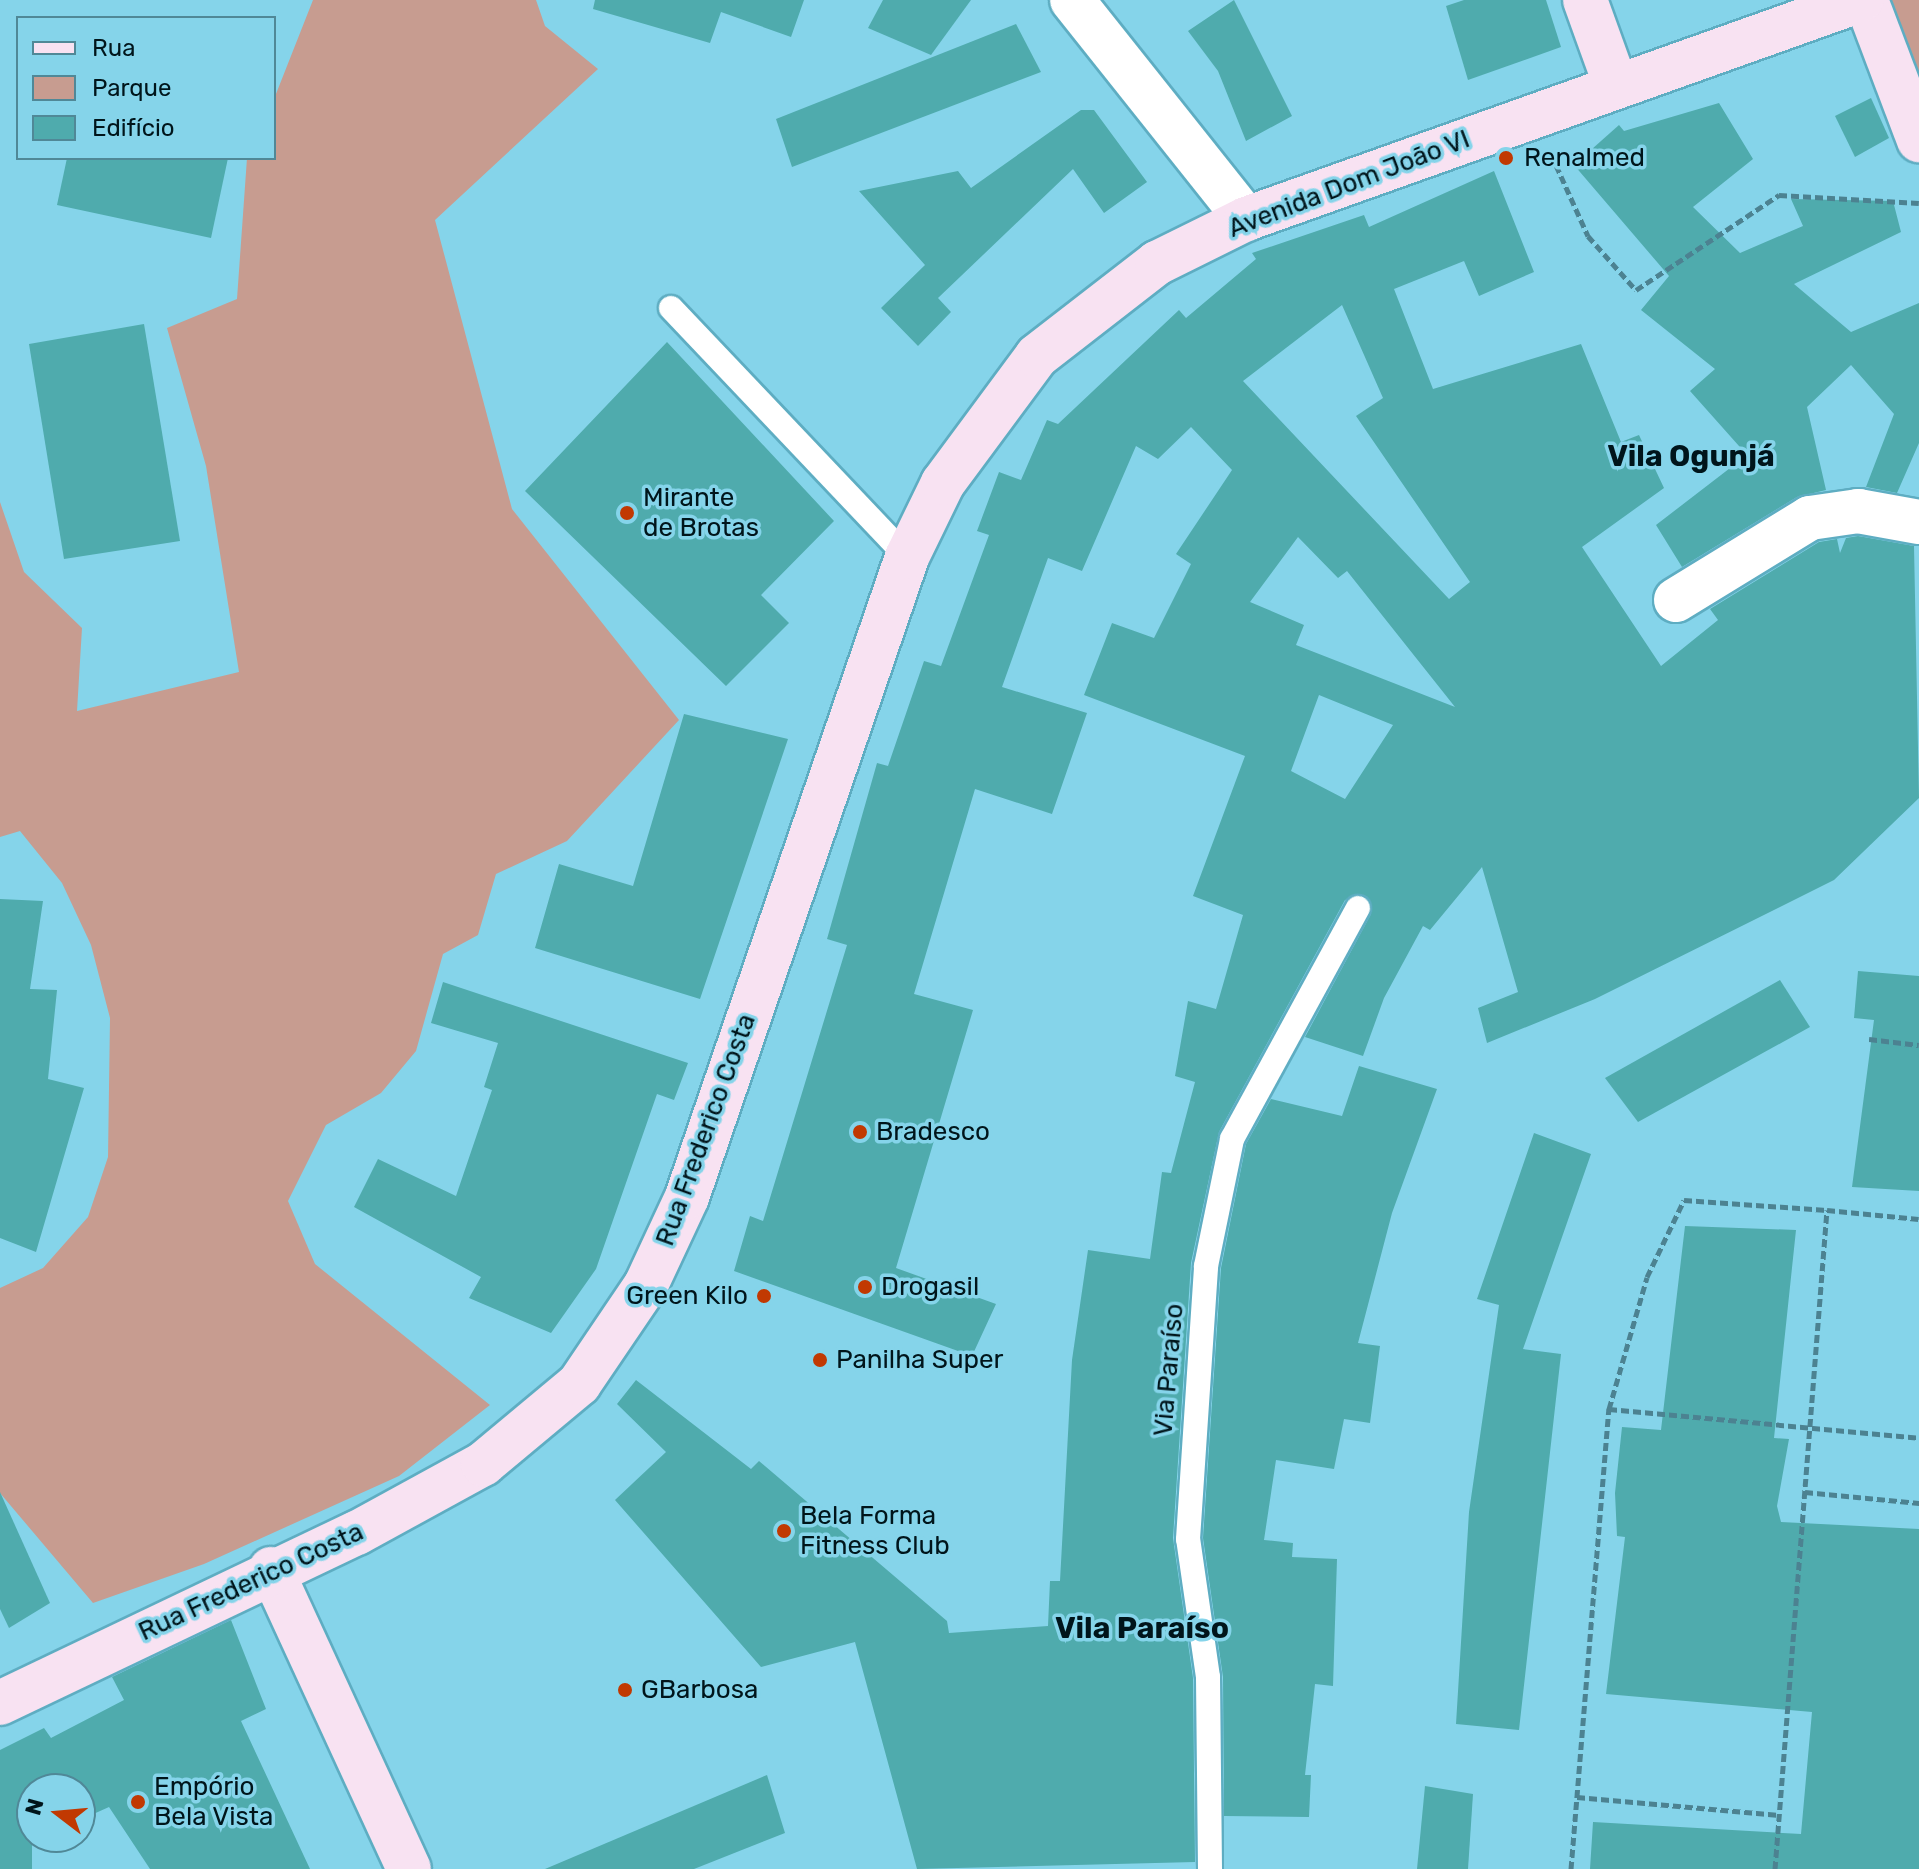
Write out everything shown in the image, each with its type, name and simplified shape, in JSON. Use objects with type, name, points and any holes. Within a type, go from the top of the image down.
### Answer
[{"type":"main road","points":[[1585,0],[1633,81]]},
{"type":"main road","name":"Avenida Dom João VI","points":[[875,639],[907,557],[943,483],[1037,356],[1157,263],[1246,219],[1864,0]]},
{"type":"main road","points":[[1864,0],[1919,140]]},
{"type":"main road","name":"Rua Frederico Costa","points":[[0,1703],[483,1464],[579,1384],[639,1297],[687,1197],[875,639]]},
{"type":"main road","points":[[271,1569],[409,1869]]},
{"type":"street","points":[[1072,0],[1246,219]]},
{"type":"street","points":[[1676,600],[1810,518],[1858,511],[1919,522]]},
{"type":"lane","points":[[671,308],[907,557]]},
{"type":"lane","name":"Via Paraíso","points":[[1210,1869],[1213,1754],[1188,1482],[1208,1253],[1232,1139],[1358,908]]},
{"type":"path","points":[[1541,113],[1556,175],[1582,224],[1636,290],[1779,195],[1919,203]]},
{"type":"path","points":[[1869,1039],[1919,1045]]},
{"type":"path","points":[[1571,1869],[1609,1409],[1647,1277],[1684,1200],[1919,1219]]},
{"type":"path","points":[[1775,1869],[1827,1210]]},
{"type":"path","points":[[1609,1409],[1919,1438]]},
{"type":"path","points":[[1805,1492],[1919,1503]]},
{"type":"path","points":[[1577,1797],[1779,1815]]},
{"type":"green space","points":[[313,0],[536,0],[545,26],[598,69],[435,220],[512,509],[679,720],[567,841],[496,874],[478,935],[443,954],[416,1051],[381,1093],[326,1125],[288,1201],[315,1264],[490,1405],[399,1476],[204,1564],[93,1603],[0,1493],[0,1288],[43,1268],[88,1217],[108,1157],[110,1018],[91,945],[62,883],[20,831],[0,837],[0,502],[24,572],[82,628],[77,711],[239,672],[206,466],[167,328],[237,299],[247,160],[276,160],[276,94]]},
{"type":"green space","points":[[1889,0],[1919,0],[1919,88]]},
{"type":"building","points":[[595,0],[804,0],[791,37],[721,12],[710,43],[593,9]]},
{"type":"building","points":[[883,0],[971,0],[931,55],[868,28]]},
{"type":"building","points":[[1234,0],[1292,116],[1246,141],[1218,71],[1188,31]]},
{"type":"building","points":[[1464,0],[1546,0],[1561,47],[1468,80],[1446,6]]},
{"type":"building","points":[[1016,24],[1041,72],[792,167],[776,119]]},
{"type":"building","points":[[1871,98],[1889,138],[1855,157],[1835,116]]},
{"type":"building","points":[[1719,103],[1753,159],[1693,207],[1740,253],[1803,226],[1791,199],[1893,201],[1901,232],[1794,284],[1851,332],[1919,303],[1919,443],[1897,493],[1866,487],[1894,414],[1851,365],[1807,407],[1826,490],[1797,497],[1682,567],[1656,525],[1747,455],[1690,391],[1715,369],[1641,310],[1669,276],[1574,165],[1619,125],[1624,131]]},
{"type":"building","points":[[1081,110],[1094,110],[1147,182],[1104,213],[1073,169],[938,298],[951,312],[918,346],[881,308],[925,265],[859,191],[958,171],[971,188]]},
{"type":"building","points":[[67,160],[228,160],[211,238],[57,205]]},
{"type":"building","points":[[1494,171],[1534,272],[1479,296],[1464,261],[1394,289],[1433,389],[1581,344],[1621,442],[1639,435],[1664,488],[1582,547],[1661,666],[1718,620],[1710,609],[1819,542],[1837,539],[1840,553],[1846,538],[1858,536],[1914,546],[1919,798],[1834,880],[1595,999],[1487,1043],[1478,1008],[1518,992],[1482,867],[1430,930],[1423,926],[1384,998],[1363,1056],[1305,1037],[1371,914],[1364,895],[1345,900],[1219,1132],[1191,1263],[1173,1538],[1193,1678],[1195,1862],[917,1869],[855,1642],[761,1667],[615,1500],[666,1452],[617,1404],[636,1380],[751,1469],[759,1461],[947,1621],[949,1633],[1048,1626],[1050,1581],[1060,1581],[1072,1360],[1088,1250],[1150,1259],[1162,1172],[1171,1173],[1195,1082],[1175,1076],[1188,1001],[1216,1009],[1243,915],[1193,896],[1245,756],[1084,695],[1112,623],[1154,638],[1191,564],[1176,554],[1232,470],[1191,427],[1158,459],[1136,446],[1082,571],[1048,558],[1002,687],[1087,713],[1052,814],[975,789],[914,994],[973,1010],[896,1268],[996,1304],[972,1356],[734,1271],[750,1216],[763,1221],[847,945],[827,939],[877,763],[888,766],[924,661],[941,666],[989,535],[977,531],[999,472],[1021,480],[1047,420],[1058,424],[1179,310],[1186,318],[1256,259],[1252,253],[1364,215],[1369,227]],"holes":[[[1342,305],[1383,398],[1356,416],[1470,582],[1449,599],[1243,381]],[[1298,537],[1338,578],[1347,571],[1455,707],[1296,645],[1304,625],[1250,602]],[[1319,695],[1393,725],[1345,799],[1291,771]]]},
{"type":"building","points":[[144,324],[180,541],[64,559],[29,344]]},
{"type":"building","name":"Mirante de Brotas","points":[[667,342],[834,521],[761,595],[789,623],[726,686],[525,491]]},
{"type":"building","points":[[684,714],[788,739],[700,999],[535,948],[559,864],[633,886]]},
{"type":"building","points":[[0,899],[43,901],[30,989],[57,990],[48,1079],[84,1088],[36,1252],[0,1238]]},
{"type":"building","points":[[1858,971],[1919,976],[1919,1191],[1852,1187],[1874,1020],[1854,1018]]},
{"type":"building","points":[[1780,980],[1810,1027],[1638,1122],[1605,1078]]},
{"type":"building","points":[[443,982],[688,1063],[674,1100],[657,1094],[596,1269],[551,1333],[469,1298],[481,1277],[354,1207],[378,1159],[456,1196],[492,1090],[484,1087],[498,1043],[431,1023]]},
{"type":"building","points":[[1359,1066],[1437,1089],[1392,1213],[1358,1343],[1380,1346],[1370,1423],[1344,1419],[1334,1469],[1276,1460],[1264,1540],[1293,1543],[1292,1557],[1337,1559],[1333,1686],[1315,1684],[1305,1775],[1311,1775],[1309,1817],[1224,1816],[1223,1677],[1203,1538],[1221,1268],[1246,1144],[1271,1099],[1342,1116]]},
{"type":"building","points":[[1534,1133],[1591,1154],[1523,1349],[1561,1354],[1519,1730],[1456,1724],[1469,1512],[1499,1305],[1477,1299]]},
{"type":"building","points":[[1685,1226],[1796,1230],[1774,1438],[1789,1439],[1777,1506],[1781,1522],[1919,1529],[1919,1869],[1590,1869],[1593,1822],[1801,1834],[1812,1712],[1606,1694],[1625,1537],[1617,1536],[1615,1493],[1622,1427],[1661,1430]]},
{"type":"building","points":[[0,1492],[50,1603],[9,1628],[0,1609]]},
{"type":"building","points":[[231,1620],[266,1709],[241,1721],[310,1869],[150,1869],[109,1807],[96,1813],[96,1773],[16,1773],[16,1853],[32,1853],[32,1869],[0,1869],[0,1750],[44,1728],[51,1738],[124,1700],[112,1677]]},
{"type":"building","points":[[767,1775],[785,1833],[694,1869],[545,1869]]},
{"type":"building","points":[[1425,1786],[1473,1794],[1468,1869],[1417,1869]]},
{"type":"place","name":"Renalmed","points":[[1506,158]]},
{"type":"place","name":"Mirante de Brotas","points":[[627,513]]},
{"type":"place","name":"Bradesco","points":[[860,1132]]},
{"type":"place","name":"Drogasil","points":[[865,1287]]},
{"type":"place","name":"Green Kilo","points":[[764,1296]]},
{"type":"place","name":"Panilha Super","points":[[820,1360]]},
{"type":"place","name":"Bela Forma Fitness Club","points":[[784,1531]]},
{"type":"place","name":"GBarbosa","points":[[625,1690]]},
{"type":"place","name":"Empório Bela Vista","points":[[138,1802]]},
{"type":"district","name":"Vila Ogunjá","points":[[1691,456]]},
{"type":"district","name":"Vila Paraíso","points":[[1142,1628]]}]
